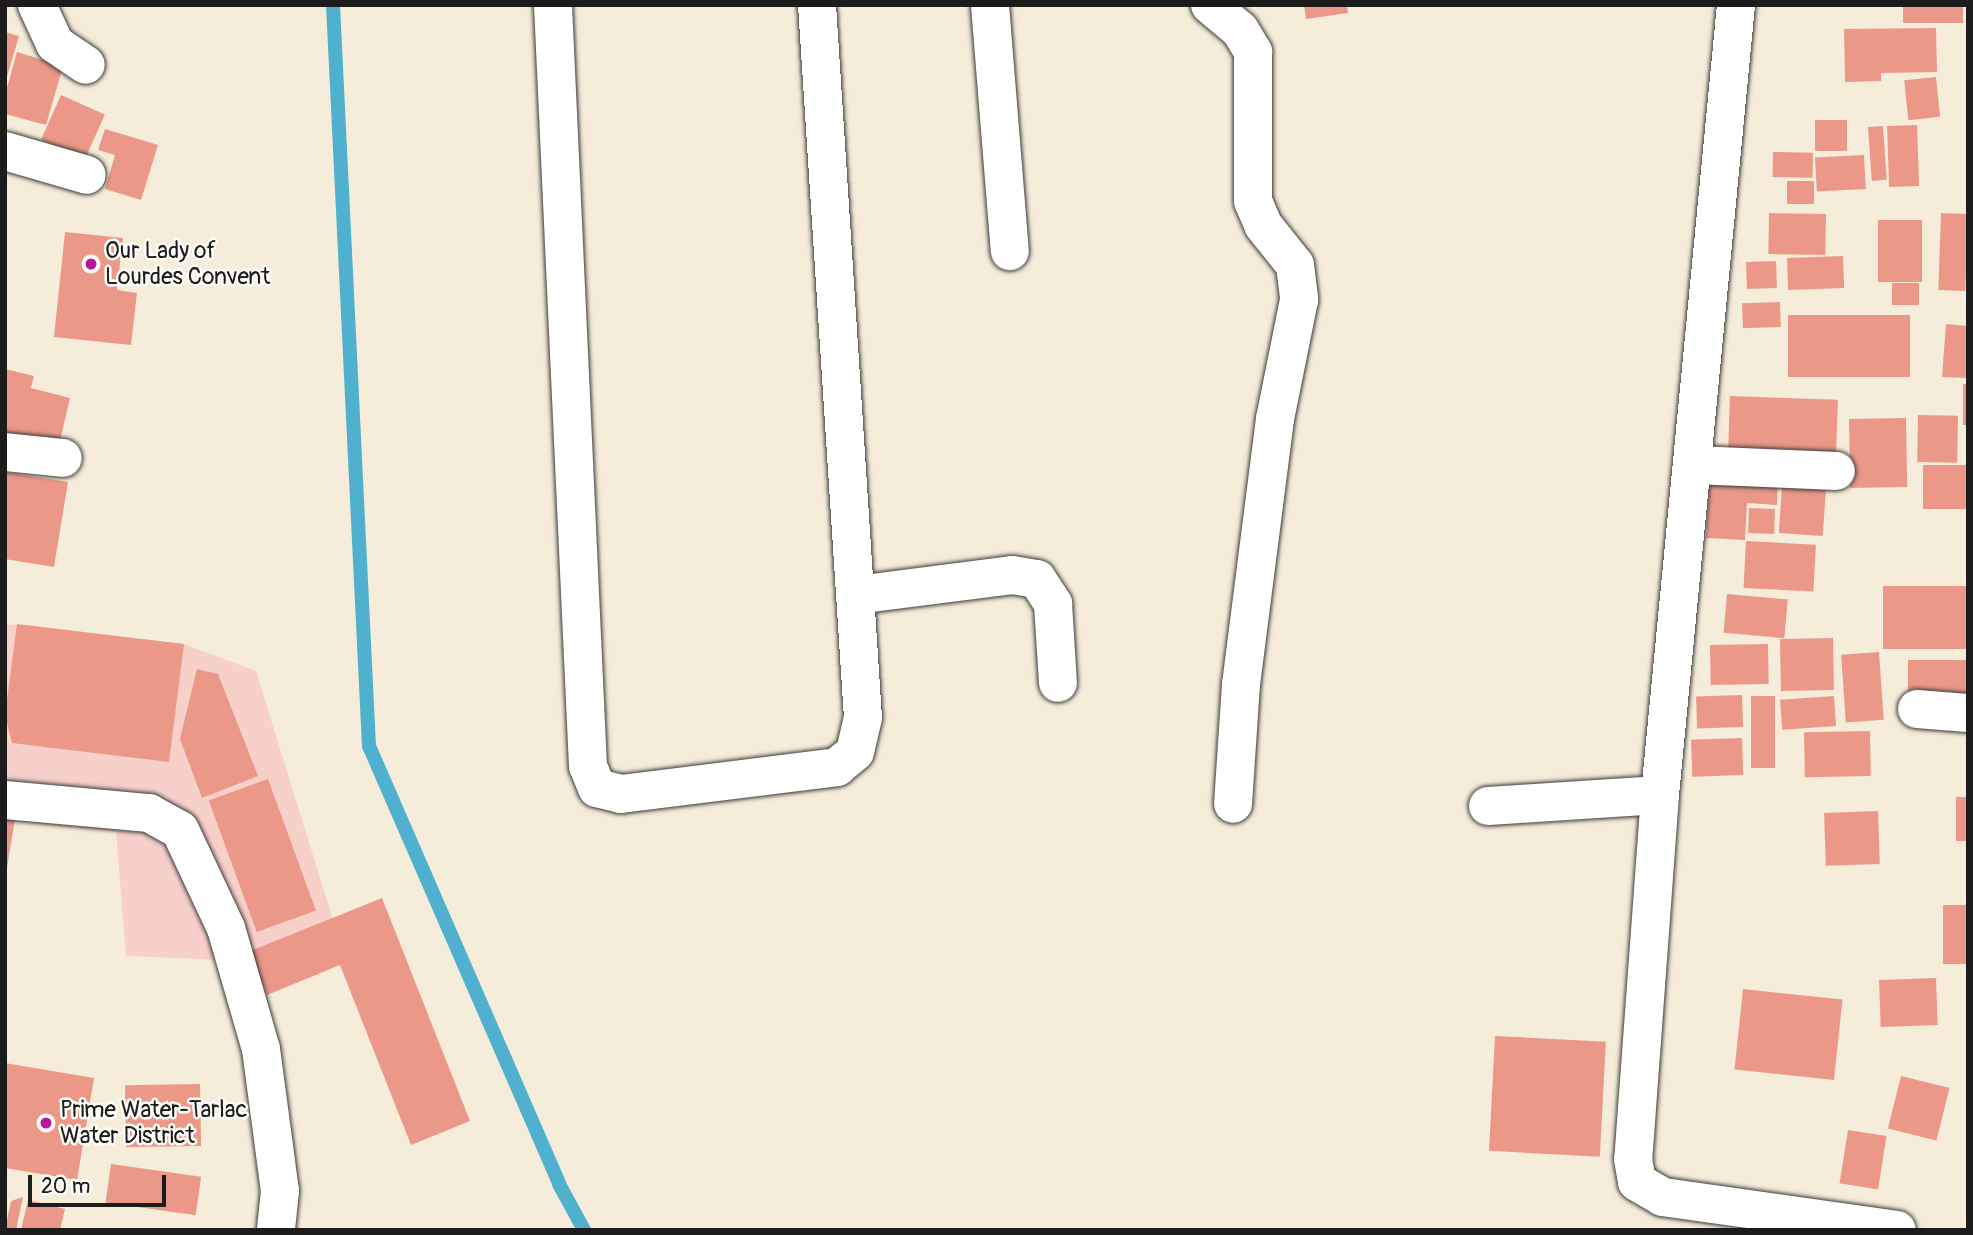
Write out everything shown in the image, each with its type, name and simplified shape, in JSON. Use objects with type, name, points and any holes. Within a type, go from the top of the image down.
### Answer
[{"type":"street","points":[[37,5],[55,44],[86,65]]},
{"type":"street","points":[[553,5],[588,766],[597,788],[621,794],[837,767],[855,752],[863,718],[817,5]]},
{"type":"street","points":[[990,5],[1010,251]]},
{"type":"street","points":[[1210,5],[1240,30],[1253,52],[1253,201],[1263,225],[1296,265],[1299,300],[1270,459],[1241,684],[1233,804]]},
{"type":"street","points":[[1736,5],[1695,465],[1660,795],[1633,1159],[1637,1182],[1663,1197],[1897,1230]]},
{"type":"street","points":[[5,151],[86,175]]},
{"type":"street","points":[[5,452],[63,458]]},
{"type":"street","points":[[1695,465],[1836,471]]},
{"type":"street","points":[[856,595],[1012,575],[1037,579],[1053,604],[1058,683]]},
{"type":"street","points":[[1917,709],[1968,713]]},
{"type":"street","points":[[1488,806],[1660,795]]},
{"type":"street","points":[[5,800],[149,813],[180,830],[226,928],[261,1049],[280,1191],[276,1230]]},
{"type":"shaded area","points":[[5,624],[184,644],[256,671],[352,981],[340,965],[126,956],[116,832],[5,820]]},
{"type":"building","points":[[1304,5],[1347,5],[1348,13],[1306,19]]},
{"type":"building","points":[[1903,5],[1963,5],[1963,23],[1903,23]]},
{"type":"building","points":[[1936,28],[1937,72],[1881,73],[1881,81],[1845,82],[1844,29]]},
{"type":"building","points":[[5,32],[19,36],[6,80],[5,80]]},
{"type":"building","points":[[17,52],[63,66],[46,125],[5,114],[5,95]]},
{"type":"building","points":[[1936,77],[1940,117],[1908,120],[1904,80]]},
{"type":"building","points":[[61,95],[105,115],[85,159],[41,140]]},
{"type":"building","points":[[1815,120],[1847,120],[1847,151],[1815,151]]},
{"type":"building","points":[[1917,125],[1919,186],[1889,187],[1887,126]]},
{"type":"building","points":[[1883,126],[1887,180],[1872,181],[1868,127]]},
{"type":"building","points":[[105,129],[158,145],[141,200],[105,189],[115,155],[98,150]]},
{"type":"building","points":[[1773,152],[1813,153],[1813,178],[1773,177]]},
{"type":"building","points":[[1864,155],[1866,189],[1817,192],[1815,158]]},
{"type":"building","points":[[1787,181],[1814,181],[1814,204],[1787,204]]},
{"type":"building","points":[[1769,213],[1826,214],[1825,255],[1768,254]]},
{"type":"building","points":[[1941,213],[1968,214],[1965,291],[1938,290]]},
{"type":"building","points":[[1878,220],[1922,220],[1922,282],[1878,282]]},
{"type":"building","name":"Our Lady of Lourdes Convent","points":[[65,232],[123,238],[117,290],[137,293],[131,345],[54,337]]},
{"type":"building","points":[[1843,256],[1844,288],[1788,290],[1787,258]]},
{"type":"building","points":[[1776,261],[1777,288],[1747,289],[1746,262]]},
{"type":"building","points":[[1892,283],[1919,283],[1919,305],[1892,305]]},
{"type":"building","points":[[1780,302],[1781,327],[1743,328],[1742,303]]},
{"type":"building","points":[[1788,315],[1910,315],[1910,377],[1788,377]]},
{"type":"building","points":[[1946,324],[1968,326],[1968,378],[1942,377]]},
{"type":"building","points":[[5,369],[34,376],[31,388],[70,398],[58,449],[5,436]]},
{"type":"building","points":[[1963,384],[1968,384],[1968,425],[1963,425]]},
{"type":"building","points":[[1730,396],[1838,400],[1836,463],[1728,459]]},
{"type":"building","points":[[1918,415],[1958,416],[1957,463],[1917,462]]},
{"type":"building","points":[[1906,418],[1907,487],[1850,488],[1849,419]]},
{"type":"building","points":[[1923,465],[1968,465],[1968,509],[1923,509]]},
{"type":"building","points":[[5,472],[68,482],[54,567],[5,559]]},
{"type":"building","points":[[1710,473],[1778,477],[1777,505],[1747,503],[1745,540],[1706,538]]},
{"type":"building","points":[[1782,487],[1826,490],[1823,536],[1779,533]]},
{"type":"building","points":[[1749,508],[1775,509],[1774,534],[1748,533]]},
{"type":"building","points":[[1746,541],[1816,545],[1813,592],[1744,588]]},
{"type":"building","points":[[1883,586],[1968,586],[1968,649],[1883,649]]},
{"type":"building","points":[[1727,594],[1788,599],[1784,638],[1724,633]]},
{"type":"building","points":[[17,624],[184,644],[169,762],[12,743],[5,715]]},
{"type":"building","points":[[1833,638],[1834,690],[1781,691],[1780,639]]},
{"type":"building","points":[[1768,644],[1769,684],[1711,685],[1710,645]]},
{"type":"building","points":[[1879,652],[1884,720],[1846,722],[1841,655]]},
{"type":"building","points":[[1908,660],[1968,660],[1968,698],[1908,698]]},
{"type":"building","points":[[197,669],[218,674],[258,776],[202,798],[180,739]]},
{"type":"building","points":[[1742,695],[1743,727],[1697,729],[1696,697]]},
{"type":"building","points":[[1751,696],[1775,696],[1775,768],[1751,768]]},
{"type":"building","points":[[1834,696],[1836,726],[1782,730],[1780,700]]},
{"type":"building","points":[[1870,731],[1871,776],[1805,777],[1804,732]]},
{"type":"building","points":[[1742,738],[1743,775],[1692,777],[1691,740]]},
{"type":"building","points":[[268,779],[316,911],[257,932],[209,801]]},
{"type":"building","points":[[1956,797],[1968,797],[1968,841],[1956,841]]},
{"type":"building","points":[[5,811],[16,813],[7,868],[5,868]]},
{"type":"building","points":[[1878,811],[1880,864],[1826,866],[1824,813]]},
{"type":"building","points":[[382,898],[470,1121],[411,1145],[340,965],[267,995],[250,951]]},
{"type":"building","points":[[1943,905],[1968,905],[1968,964],[1943,964]]},
{"type":"building","points":[[1936,978],[1938,1025],[1881,1027],[1879,980]]},
{"type":"building","points":[[1743,989],[1842,999],[1834,1080],[1735,1070]]},
{"type":"building","points":[[1495,1036],[1606,1042],[1600,1157],[1489,1151]]},
{"type":"building","name":"Prime Water-Tarlac Water District","points":[[5,1063],[94,1078],[77,1180],[5,1168]]},
{"type":"building","points":[[1901,1076],[1950,1088],[1936,1140],[1888,1128]]},
{"type":"building","points":[[200,1084],[201,1146],[126,1147],[125,1085]]},
{"type":"building","points":[[1848,1130],[1887,1136],[1878,1189],[1840,1183]]},
{"type":"building","points":[[111,1164],[201,1177],[196,1215],[106,1203]]},
{"type":"building","points":[[23,1197],[16,1230],[5,1230],[11,1201]]},
{"type":"building","points":[[28,1200],[65,1209],[60,1230],[21,1230]]},
{"type":"waterway","points":[[333,5],[369,746],[559,1184],[584,1230]]},
{"type":"place","name":"Our Lady of Lourdes Convent","points":[[91,264]]},
{"type":"place","name":"Prime Water-Tarlac Water District","points":[[46,1123]]}]
